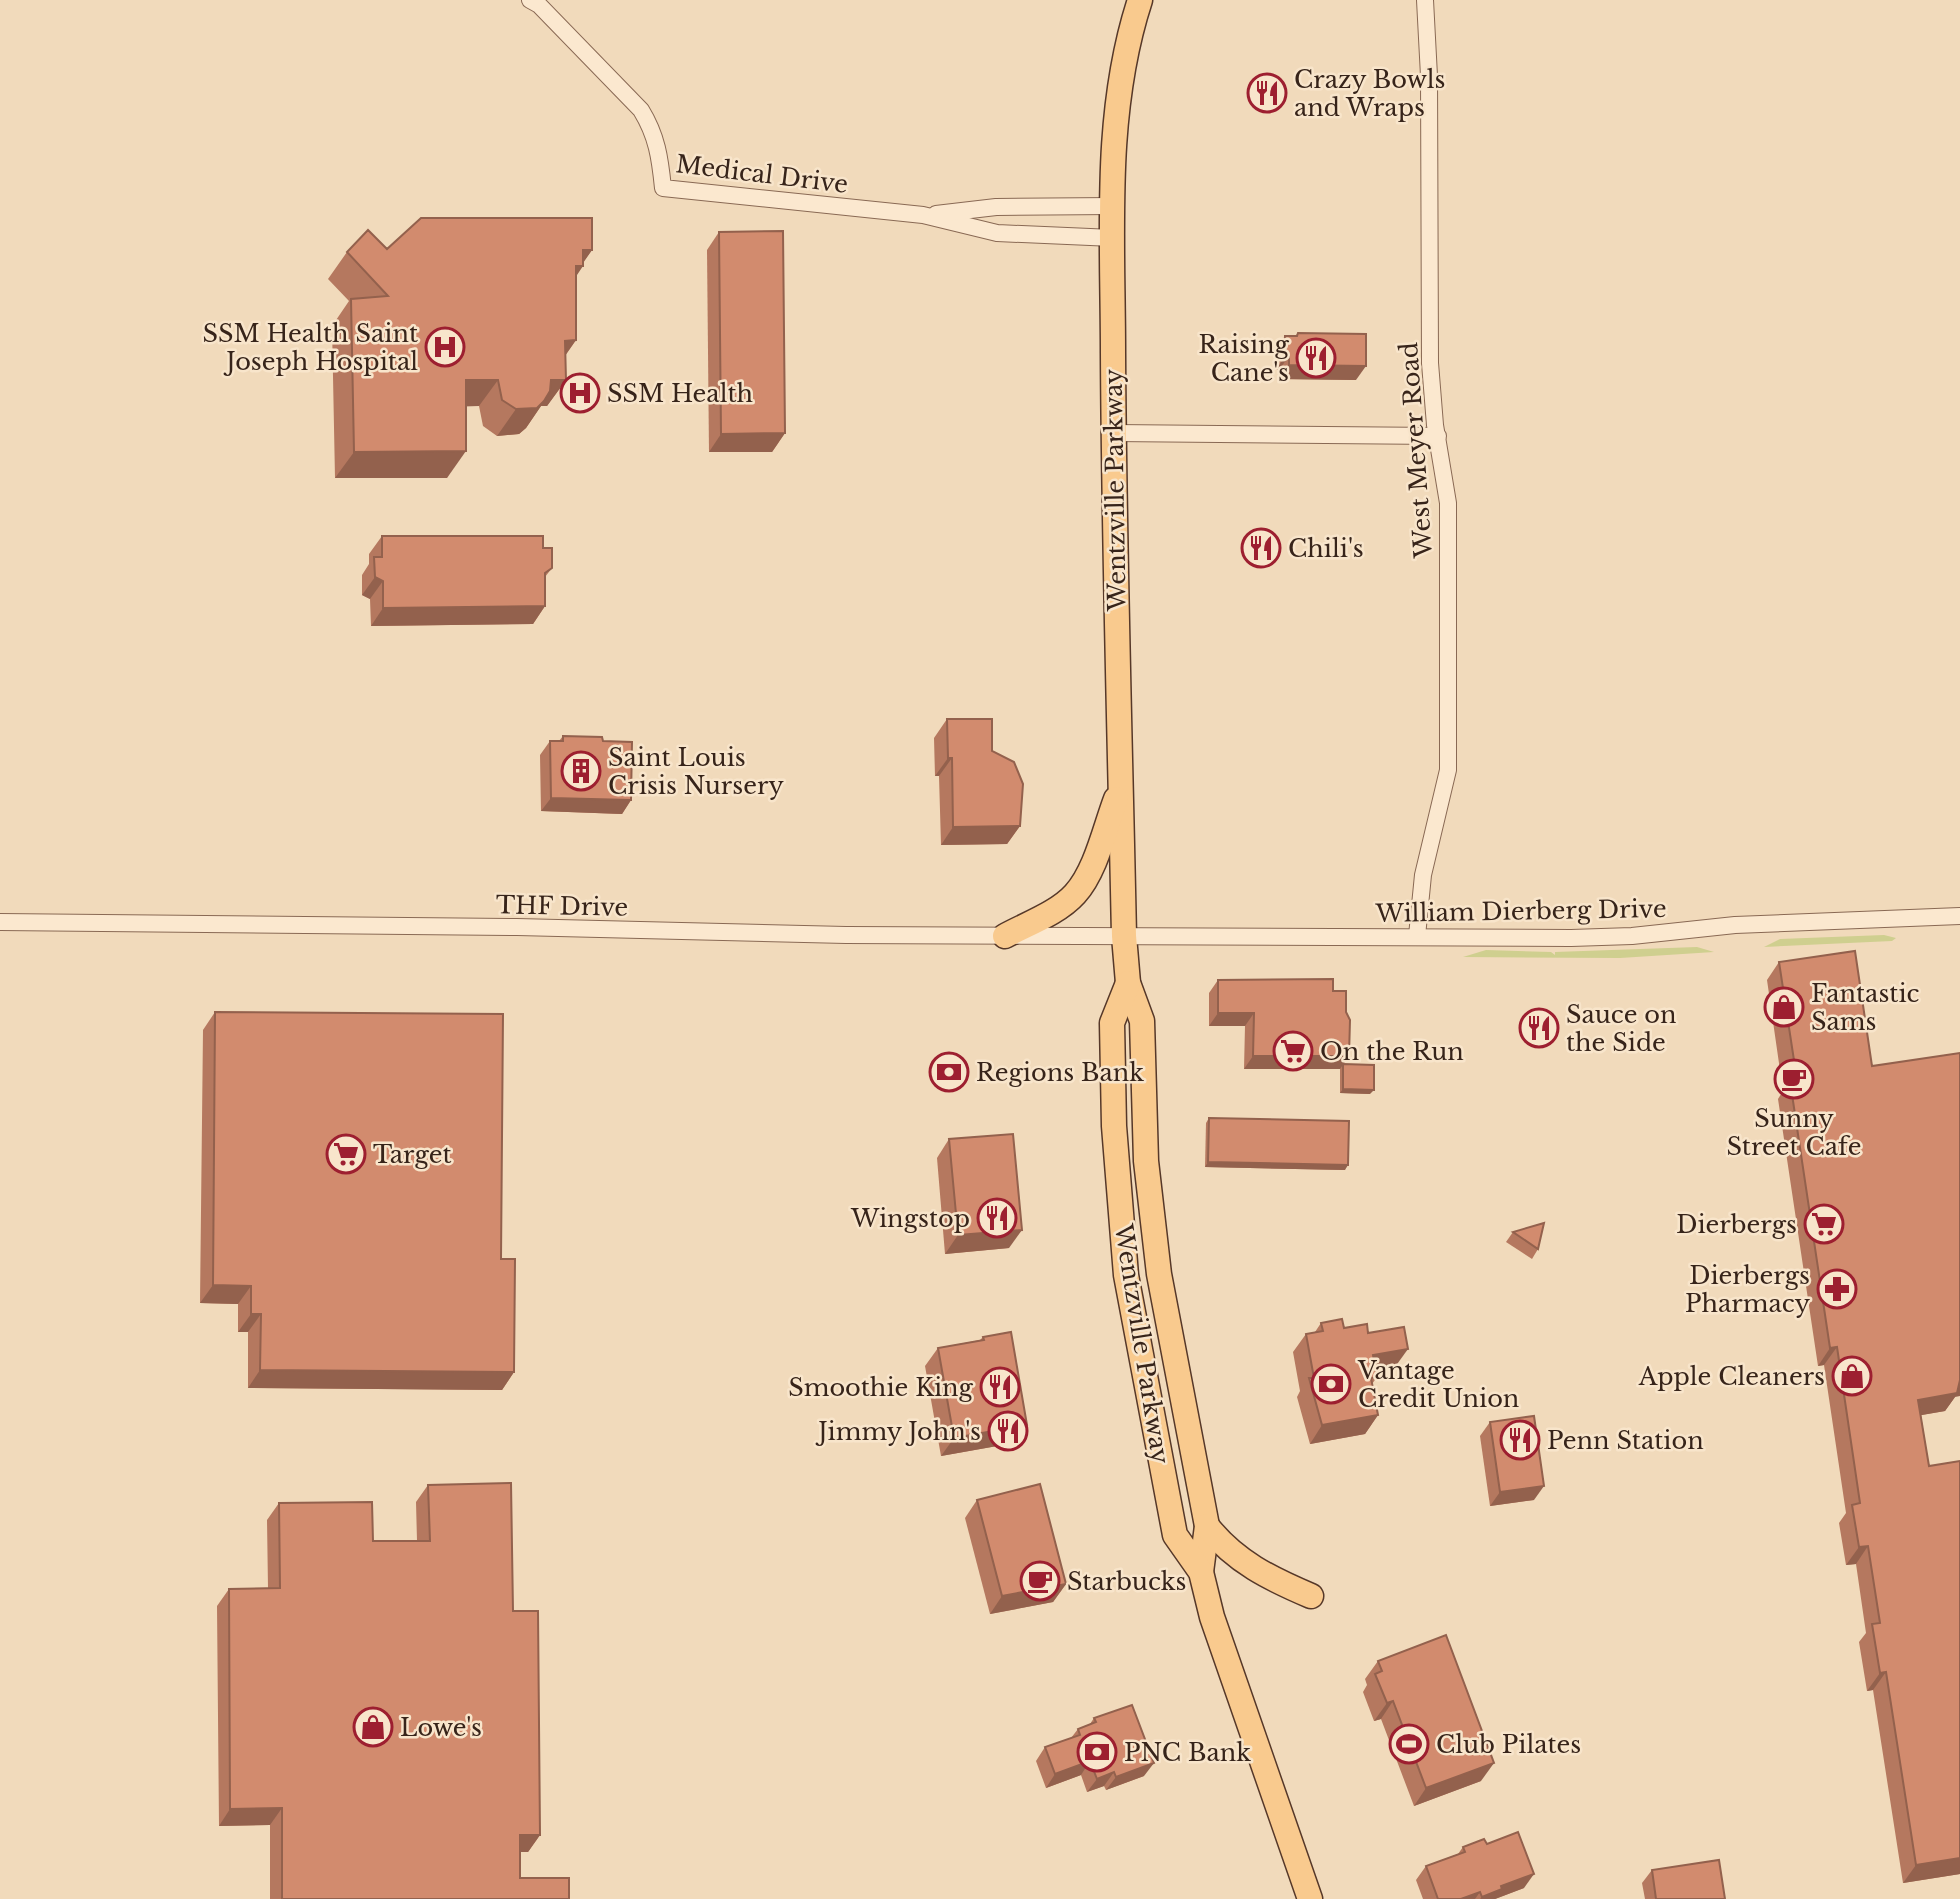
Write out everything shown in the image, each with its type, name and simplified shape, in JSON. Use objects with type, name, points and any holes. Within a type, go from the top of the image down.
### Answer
[{"type":"main road","name":"Wentzville Parkway","points":[[1140,0],[1120,78],[1112,206],[1124,936],[1128,983],[1142,1021],[1146,1161],[1159,1274],[1207,1527],[1201,1573]]},
{"type":"main road","points":[[1005,936],[1049,913],[1075,894],[1089,868],[1121,789]]},
{"type":"main road","name":"Wentzville Parkway","points":[[1128,983],[1112,1023],[1114,1126],[1126,1275],[1175,1535],[1201,1573],[1212,1617],[1310,1899]]},
{"type":"main road","points":[[1207,1527],[1243,1563],[1311,1596]]},
{"type":"street","name":"Medical Drive","points":[[530,0],[539,5],[641,110],[657,140],[663,188],[923,215],[997,233],[1113,238]]},
{"type":"street","name":"West Meyer Road","points":[[1417,936],[1423,875],[1448,770],[1448,503],[1430,363],[1429,76],[1425,0]]},
{"type":"street","name":"Medical Drive","points":[[923,215],[996,207],[1112,206]]},
{"type":"street","points":[[1114,433],[1438,436]]},
{"type":"street","name":"William Dierberg Drive","points":[[1124,936],[1620,936],[1735,925],[1960,916]]},
{"type":"street","name":"THF Drive","points":[[0,922],[1124,936]]},
{"type":"green space","points":[[1884,935],[1896,938],[1892,941],[1764,947],[1780,939]]},
{"type":"green space","points":[[1697,947],[1714,952],[1620,958],[1463,957],[1486,950],[1551,952],[1555,955],[1555,952]]},
{"type":"building","name":"SSM Health Saint Joseph Hospital","points":[[421,218],[592,218],[592,250],[583,250],[583,266],[576,266],[576,340],[565,341],[566,380],[551,380],[550,391],[537,408],[516,409],[502,400],[498,380],[466,380],[466,451],[354,452],[351,299],[388,296],[347,252],[368,230],[387,249]]},
{"type":"building","points":[[783,231],[785,433],[721,434],[719,232]]},
{"type":"building","points":[[1298,333],[1366,334],[1366,366],[1289,365],[1289,356],[1285,356],[1285,336],[1297,336]]},
{"type":"building","points":[[382,536],[543,536],[543,548],[552,548],[552,568],[545,573],[545,606],[383,608],[383,581],[375,577],[374,557],[382,557]]},
{"type":"building","points":[[947,719],[992,719],[992,751],[1014,762],[1023,784],[1020,826],[953,827],[952,758],[948,758]]},
{"type":"building","name":"Saint Louis Crisis Nursery","points":[[563,736],[602,737],[603,741],[632,742],[631,800],[551,798],[550,741],[563,741]]},
{"type":"building","points":[[1855,951],[1872,1066],[1960,1053],[1960,1380],[1957,1393],[1918,1400],[1929,1466],[1960,1461],[1960,1858],[1916,1865],[1886,1672],[1880,1673],[1872,1624],[1880,1623],[1868,1546],[1859,1547],[1852,1505],[1860,1503],[1837,1347],[1830,1348],[1790,1081],[1797,1080],[1779,962]]},
{"type":"building","points":[[1333,979],[1333,991],[1346,991],[1346,1012],[1350,1020],[1349,1056],[1253,1056],[1254,1013],[1218,1013],[1218,980]]},
{"type":"building","name":"Target","points":[[215,1012],[503,1014],[501,1259],[515,1259],[514,1372],[260,1370],[261,1314],[251,1314],[251,1286],[213,1285]]},
{"type":"building","points":[[1343,1064],[1374,1065],[1374,1090],[1343,1089]]},
{"type":"building","points":[[1209,1118],[1349,1121],[1348,1165],[1208,1162]]},
{"type":"building","points":[[1013,1134],[1022,1230],[958,1235],[949,1139]]},
{"type":"building","points":[[1544,1223],[1538,1249],[1513,1232]]},
{"type":"building","name":"Vantage Credit Union","points":[[1342,1319],[1344,1328],[1367,1324],[1368,1333],[1404,1327],[1408,1349],[1373,1355],[1377,1377],[1371,1378],[1378,1415],[1322,1425],[1309,1378],[1314,1378],[1306,1334],[1323,1331],[1321,1323]]},
{"type":"building","points":[[1011,1332],[1027,1425],[954,1438],[938,1348]]},
{"type":"building","points":[[1534,1416],[1544,1486],[1500,1492],[1490,1422]]},
{"type":"building","name":"Lowe's","points":[[511,1483],[513,1611],[538,1611],[540,1835],[520,1835],[520,1878],[569,1878],[569,1899],[282,1899],[282,1808],[230,1809],[229,1589],[280,1588],[279,1503],[372,1502],[373,1541],[430,1541],[428,1485]]},
{"type":"building","points":[[1040,1484],[1066,1584],[1002,1596],[977,1500]]},
{"type":"building","points":[[1446,1635],[1494,1763],[1426,1788],[1393,1701],[1387,1703],[1375,1674],[1382,1671],[1378,1661]]},
{"type":"building","name":"PNC Bank","points":[[1132,1705],[1154,1763],[1116,1777],[1114,1772],[1097,1779],[1090,1761],[1055,1774],[1045,1747],[1080,1735],[1078,1729],[1096,1722],[1094,1718]]},
{"type":"building","points":[[1518,1832],[1534,1874],[1501,1886],[1502,1889],[1482,1897],[1480,1892],[1461,1899],[1438,1899],[1426,1866],[1465,1852],[1463,1847],[1484,1839],[1487,1844]]},
{"type":"building","points":[[1719,1860],[1725,1899],[1656,1899],[1652,1870]]},
{"type":"place","name":"Crazy Bowls and Wraps","points":[[1267,93]]},
{"type":"place","name":"SSM Health Saint Joseph Hospital","points":[[445,347]]},
{"type":"place","name":"Raising Cane's","points":[[1316,358]]},
{"type":"place","name":"SSM Health","points":[[580,393]]},
{"type":"place","name":"Chili's","points":[[1261,548]]},
{"type":"place","name":"Saint Louis Crisis Nursery","points":[[581,771]]},
{"type":"place","name":"Fantastic Sams","points":[[1784,1007]]},
{"type":"place","name":"Sauce on the Side","points":[[1539,1028]]},
{"type":"place","name":"On the Run","points":[[1293,1051]]},
{"type":"place","name":"Regions Bank","points":[[949,1072]]},
{"type":"place","name":"Sunny Street Cafe","points":[[1794,1079]]},
{"type":"place","name":"Target","points":[[346,1154]]},
{"type":"place","name":"Wingstop","points":[[997,1218]]},
{"type":"place","name":"Dierbergs","points":[[1824,1224]]},
{"type":"place","name":"Dierbergs Pharmacy","points":[[1837,1289]]},
{"type":"place","name":"Apple Cleaners","points":[[1852,1376]]},
{"type":"place","name":"Vantage Credit Union","points":[[1331,1384]]},
{"type":"place","name":"Smoothie King","points":[[1000,1387]]},
{"type":"place","name":"Jimmy John's","points":[[1008,1431]]},
{"type":"place","name":"Penn Station","points":[[1520,1440]]},
{"type":"place","name":"Starbucks","points":[[1040,1581]]},
{"type":"place","name":"Lowe's","points":[[373,1727]]},
{"type":"place","name":"Club Pilates","points":[[1409,1744]]},
{"type":"place","name":"PNC Bank","points":[[1097,1752]]}]
